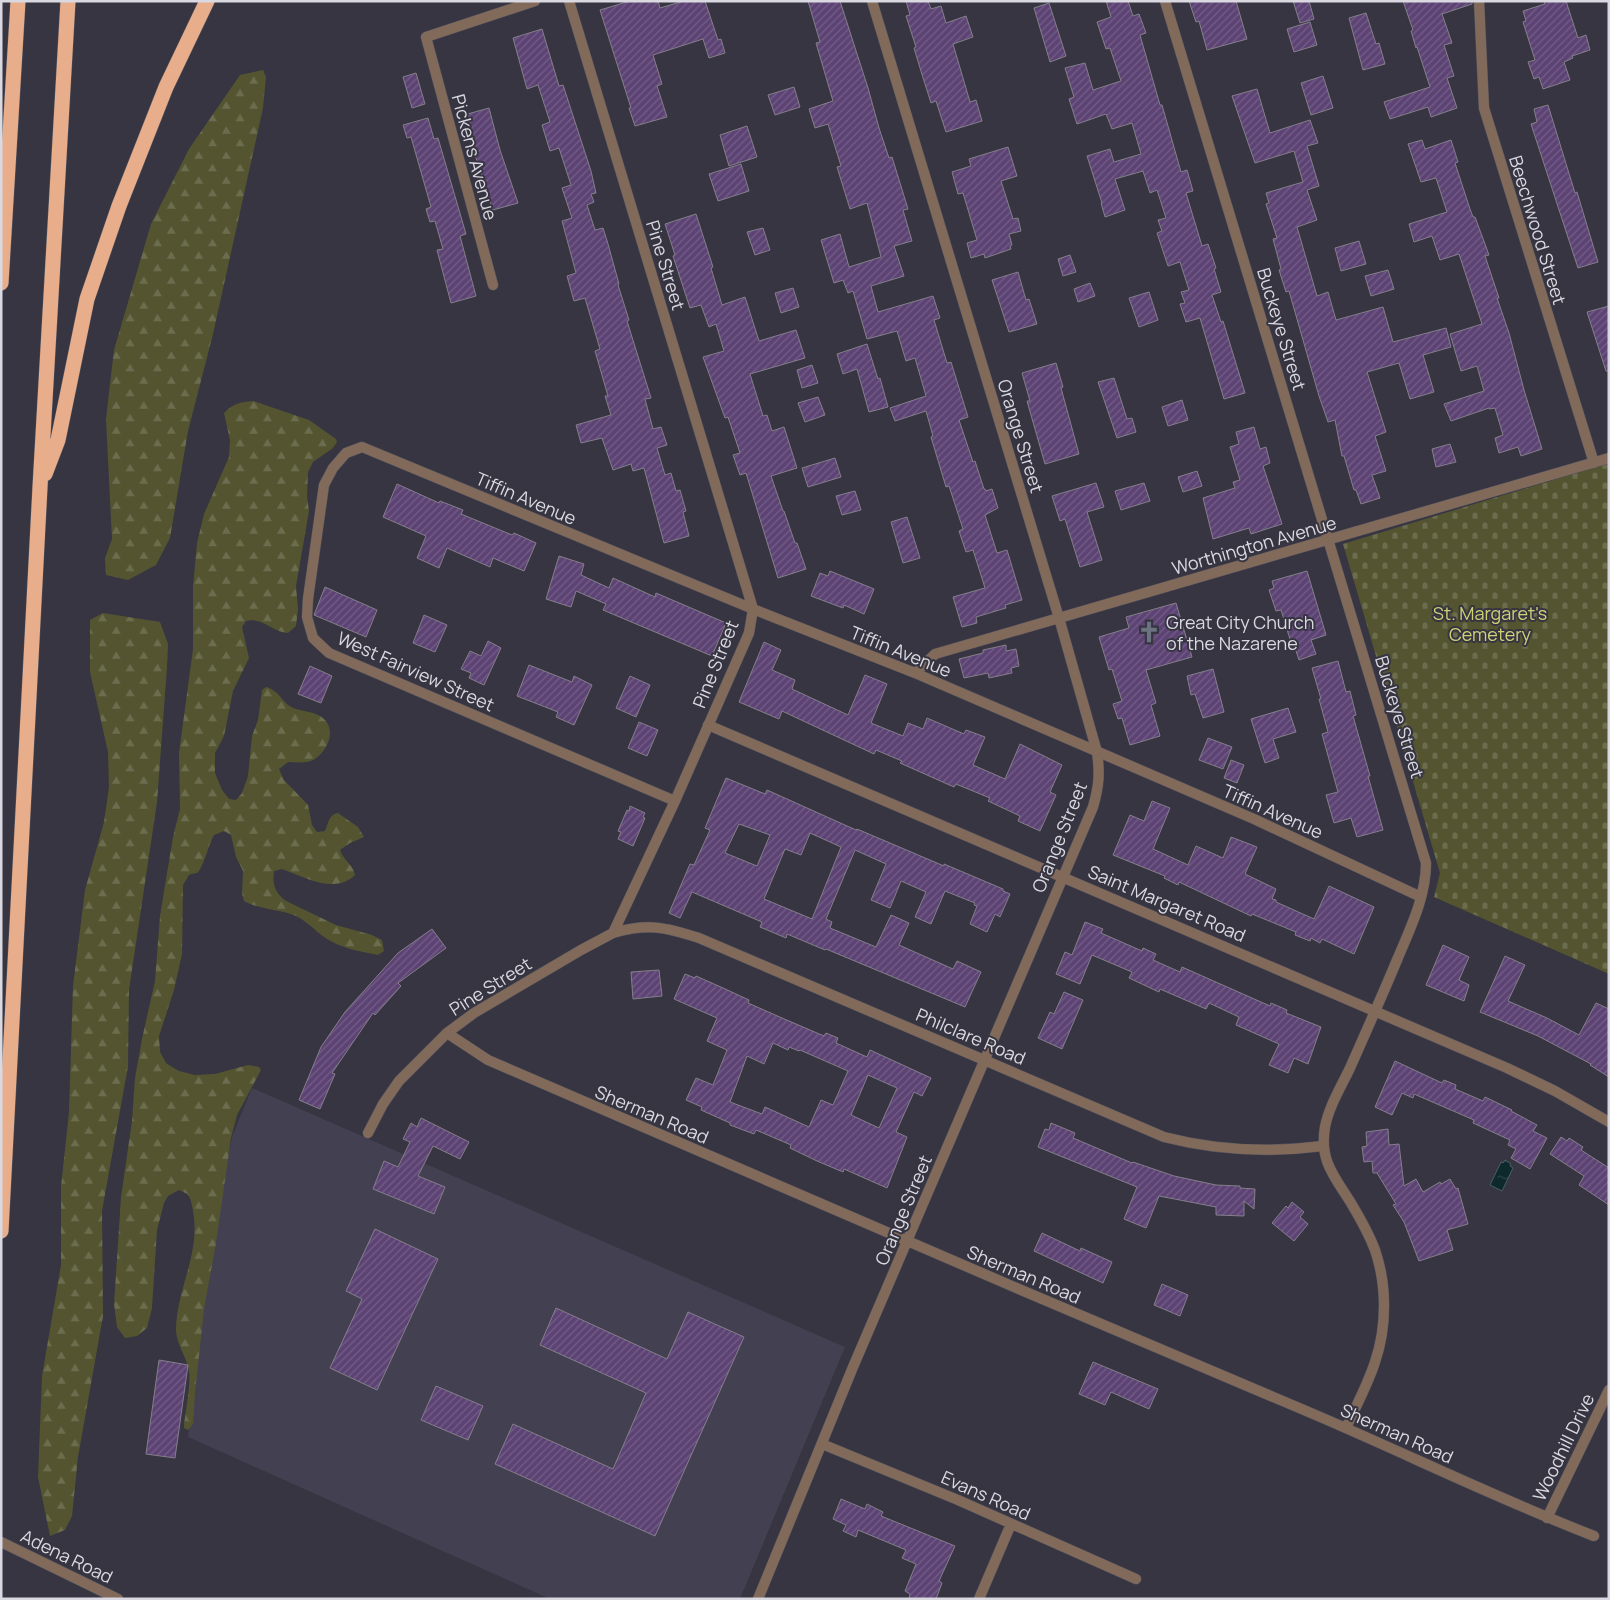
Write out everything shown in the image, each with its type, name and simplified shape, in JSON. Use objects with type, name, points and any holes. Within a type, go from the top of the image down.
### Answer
[{"type":"highway","points":[[1,283],[18,1]]},
{"type":"highway","points":[[1,1231],[40,487],[68,1]]},
{"type":"highway","points":[[40,487],[58,440],[90,290],[119,206],[166,87],[207,1]]},
{"type":"street","name":"Pickens Avenue","points":[[493,285],[426,38],[535,1]]},
{"type":"street","name":"Pine Street","points":[[368,1133],[382,1104],[399,1081],[447,1033],[474,1012],[613,933],[675,802],[749,633],[753,609],[569,1]]},
{"type":"street","name":"Orange Street","points":[[758,1599],[1099,787],[1100,771],[1097,752],[1059,618],[872,1]]},
{"type":"street","name":"Buckeye Street","points":[[1165,1],[1426,863],[1426,880],[1412,923],[1376,1011],[1333,1104],[1326,1126],[1324,1146],[1327,1163],[1354,1209],[1375,1251],[1384,1299],[1383,1328],[1376,1362],[1346,1428]]},
{"type":"street","name":"Beechwood Street","points":[[1479,1],[1484,108],[1594,463]]},
{"type":"street","name":"Tiffin Avenue","points":[[362,447],[753,609],[915,673],[1254,819],[1421,897]]},
{"type":"street","name":"West Fairview Street","points":[[362,447],[346,453],[333,468],[324,485],[308,599],[307,617],[313,638],[329,652],[675,802]]},
{"type":"street","name":"Worthington Avenue","points":[[915,673],[935,654],[1609,458]]},
{"type":"street","name":"Saint Margaret Road","points":[[708,725],[1507,1068],[1555,1091],[1609,1122]]},
{"type":"street","name":"Philclare Road","points":[[613,933],[634,927],[653,926],[671,929],[699,938],[1171,1139],[1210,1147],[1262,1151],[1288,1151],[1324,1146]]},
{"type":"street","name":"Sherman Road","points":[[447,1033],[488,1060],[907,1242],[1346,1428],[1547,1518],[1594,1536]]},
{"type":"street","name":"Woodhill Drive","points":[[1547,1518],[1609,1390]]},
{"type":"street","name":"Evans Road","points":[[822,1444],[1136,1579]]},
{"type":"street","points":[[979,1599],[1011,1524]]},
{"type":"street","name":"Adena Road","points":[[1,1542],[118,1599]]},
{"type":"shaded area","points":[[252,1088],[845,1347],[740,1599],[550,1599],[188,1437],[210,1239],[233,1134]]},
{"type":"green space","points":[[263,70],[266,77],[263,108],[213,334],[188,431],[170,538],[156,565],[128,580],[106,575],[105,558],[112,539],[106,419],[114,350],[151,224],[189,149],[240,75]]},
{"type":"green space","points":[[253,401],[309,420],[336,439],[337,442],[333,448],[313,462],[308,472],[307,496],[309,511],[296,586],[298,609],[296,626],[288,633],[252,620],[246,621],[242,627],[249,658],[233,691],[224,736],[215,753],[215,773],[222,790],[229,799],[236,800],[242,793],[248,776],[252,736],[258,720],[262,690],[266,687],[274,691],[293,708],[314,713],[325,720],[330,732],[327,745],[323,751],[313,760],[288,762],[279,769],[284,780],[308,805],[312,825],[317,832],[325,831],[331,817],[338,813],[358,827],[364,837],[340,850],[355,875],[347,881],[329,884],[309,880],[282,869],[274,871],[274,884],[279,895],[286,901],[336,925],[372,935],[382,940],[384,951],[378,955],[343,946],[330,941],[304,920],[296,916],[244,901],[242,893],[243,871],[236,857],[231,835],[224,831],[214,835],[199,871],[189,875],[183,885],[182,954],[174,990],[159,1036],[160,1052],[166,1063],[172,1067],[195,1075],[215,1074],[248,1065],[259,1067],[261,1070],[237,1115],[231,1138],[216,1243],[204,1309],[193,1424],[188,1430],[184,1428],[184,1424],[189,1389],[189,1370],[176,1331],[180,1301],[194,1242],[193,1211],[190,1198],[186,1193],[179,1190],[168,1196],[164,1203],[157,1230],[152,1308],[147,1328],[137,1336],[125,1338],[117,1327],[114,1304],[121,1197],[132,1121],[135,1078],[155,981],[160,916],[173,837],[180,809],[179,753],[193,649],[193,587],[197,543],[204,514],[229,457],[230,440],[224,413],[230,407],[237,404]]},
{"type":"green space","name":"St. Margaret's Cemetery","points":[[1609,463],[1609,974],[1434,897],[1440,873],[1343,544]]},
{"type":"green space","points":[[103,613],[160,622],[168,644],[167,667],[157,802],[129,990],[128,1066],[102,1211],[103,1316],[78,1457],[72,1516],[65,1530],[50,1536],[38,1477],[42,1376],[61,1265],[61,1187],[69,1112],[73,986],[85,890],[104,822],[109,787],[108,752],[90,672],[90,620]]},
{"type":"water","points":[[1505,1160],[1513,1168],[1502,1191],[1490,1185],[1501,1162],[1503,1163]]},
{"type":"building","points":[[630,1],[658,1],[660,8],[684,1],[705,1],[718,40],[721,39],[725,53],[709,58],[703,39],[653,55],[662,84],[657,86],[667,117],[635,126],[600,10]]},
{"type":"building","points":[[808,1],[840,1],[879,128],[889,158],[892,157],[908,209],[903,210],[912,241],[894,246],[904,276],[871,286],[878,312],[933,296],[940,318],[934,320],[947,363],[951,362],[968,417],[959,420],[984,489],[986,491],[992,489],[998,508],[985,515],[997,553],[1007,550],[1022,600],[1005,605],[1006,608],[976,617],[977,623],[962,627],[953,597],[985,588],[973,550],[966,552],[959,531],[963,529],[949,486],[946,487],[931,437],[933,436],[926,411],[895,421],[890,408],[926,396],[915,358],[906,361],[897,331],[867,339],[853,291],[848,293],[843,280],[834,283],[821,240],[840,234],[849,267],[881,257],[867,203],[850,209],[837,167],[841,166],[828,124],[815,128],[809,109],[833,101],[816,43],[820,42]]},
{"type":"building","points":[[906,1],[928,1],[931,9],[941,6],[946,23],[966,16],[973,37],[953,44],[970,102],[976,100],[982,121],[946,132],[936,101],[931,103],[920,68],[914,48],[916,47],[906,16],[910,15]]},
{"type":"building","points":[[1106,1],[1128,1],[1133,16],[1139,14],[1146,33],[1140,35],[1181,172],[1187,170],[1193,191],[1186,193],[1202,246],[1208,244],[1216,268],[1214,269],[1221,292],[1212,295],[1221,322],[1223,321],[1245,393],[1224,399],[1200,318],[1186,322],[1180,304],[1185,303],[1181,292],[1189,290],[1180,262],[1168,266],[1157,233],[1162,231],[1158,220],[1166,218],[1157,190],[1150,193],[1143,171],[1115,179],[1125,210],[1105,217],[1087,156],[1110,149],[1114,162],[1141,154],[1132,123],[1112,129],[1106,114],[1077,124],[1069,99],[1074,97],[1065,68],[1085,63],[1093,90],[1121,81],[1110,48],[1106,49],[1097,22],[1111,17]]},
{"type":"building","points":[[1189,1],[1236,1],[1247,39],[1207,50],[1199,21],[1196,22]]},
{"type":"building","points":[[1293,1],[1309,1],[1314,19],[1300,23]]},
{"type":"building","points":[[1403,1],[1472,1],[1472,4],[1442,14],[1452,43],[1444,45],[1454,76],[1447,78],[1457,108],[1431,117],[1428,107],[1390,119],[1384,102],[1430,87],[1416,48],[1411,31],[1413,30]]},
{"type":"building","points":[[1544,1],[1566,1],[1578,38],[1586,35],[1590,50],[1572,56],[1573,58],[1564,62],[1570,80],[1543,89],[1539,77],[1534,79],[1528,62],[1535,60],[1523,22],[1526,21],[1523,11],[1545,4]]},
{"type":"building","points":[[1049,3],[1066,56],[1050,62],[1034,8]]},
{"type":"building","points":[[1366,13],[1376,44],[1379,43],[1385,64],[1363,70],[1349,18]]},
{"type":"building","points":[[1310,22],[1317,45],[1294,52],[1287,29]]},
{"type":"building","points":[[542,29],[559,86],[563,85],[591,171],[596,193],[591,194],[594,202],[587,205],[595,230],[603,228],[608,244],[629,320],[627,321],[651,398],[645,399],[653,429],[661,427],[667,445],[657,448],[665,475],[671,473],[676,491],[680,490],[686,511],[683,512],[689,536],[664,543],[644,468],[633,471],[631,464],[613,470],[602,438],[581,443],[576,425],[611,415],[605,396],[608,396],[595,351],[600,349],[585,298],[574,301],[567,276],[576,273],[562,221],[572,218],[562,188],[571,185],[559,148],[550,151],[542,125],[550,122],[538,85],[527,89],[513,38]]},
{"type":"building","points":[[416,73],[425,104],[412,108],[403,77]]},
{"type":"building","points":[[1323,76],[1333,108],[1311,115],[1301,83]]},
{"type":"building","points":[[794,87],[800,107],[775,115],[768,95]]},
{"type":"building","points":[[1257,89],[1270,133],[1310,120],[1318,143],[1307,146],[1319,186],[1307,190],[1317,220],[1297,227],[1317,296],[1328,292],[1336,320],[1383,307],[1393,342],[1446,328],[1451,347],[1423,355],[1434,392],[1410,399],[1399,363],[1367,372],[1386,432],[1375,436],[1386,471],[1372,475],[1380,498],[1361,504],[1356,490],[1354,490],[1344,456],[1342,456],[1335,420],[1328,422],[1289,291],[1286,292],[1279,270],[1281,269],[1273,239],[1277,238],[1266,204],[1269,203],[1266,193],[1303,182],[1294,151],[1255,163],[1232,96]]},
{"type":"building","points":[[1548,105],[1598,262],[1578,268],[1531,124],[1537,122],[1534,109]]},
{"type":"building","points":[[489,108],[500,150],[518,203],[493,210],[464,115]]},
{"type":"building","points":[[428,118],[434,139],[438,138],[466,234],[460,236],[476,296],[451,303],[437,250],[443,249],[435,221],[430,222],[426,209],[431,207],[411,137],[407,138],[403,125]]},
{"type":"building","points":[[747,126],[757,157],[729,166],[720,135]]},
{"type":"building","points":[[1422,140],[1425,149],[1451,140],[1458,162],[1455,163],[1470,209],[1473,217],[1475,217],[1489,255],[1485,256],[1499,298],[1497,298],[1509,333],[1542,449],[1521,456],[1518,447],[1499,453],[1495,438],[1503,435],[1495,408],[1489,408],[1451,421],[1444,404],[1484,391],[1477,366],[1461,371],[1450,334],[1482,324],[1459,254],[1440,260],[1432,236],[1414,242],[1409,224],[1447,212],[1436,178],[1421,182],[1408,144]]},
{"type":"building","points":[[1008,147],[1017,176],[1001,181],[1013,219],[1018,218],[1021,231],[1009,234],[1012,245],[1010,246],[1011,249],[985,258],[984,254],[971,258],[967,243],[977,240],[963,193],[958,194],[952,172],[971,166],[969,159]]},
{"type":"building","points":[[741,164],[749,191],[718,201],[709,174]]},
{"type":"building","points":[[696,214],[713,267],[711,268],[722,305],[745,297],[759,341],[796,330],[805,358],[750,374],[763,416],[767,415],[772,431],[784,427],[797,468],[771,476],[806,569],[778,578],[746,473],[740,475],[733,455],[740,453],[728,417],[725,418],[703,357],[724,351],[716,324],[709,327],[701,305],[690,308],[665,224]]},
{"type":"building","points":[[763,228],[770,250],[755,255],[747,232]]},
{"type":"building","points":[[1359,241],[1366,264],[1341,271],[1335,248]]},
{"type":"building","points":[[1070,255],[1076,272],[1063,276],[1058,259]]},
{"type":"building","points":[[1388,270],[1394,289],[1371,296],[1365,276]]},
{"type":"building","points":[[1018,272],[1026,300],[1029,299],[1037,324],[1009,332],[992,280]]},
{"type":"building","points":[[1090,283],[1095,296],[1078,302],[1074,289]]},
{"type":"building","points":[[793,288],[799,307],[781,313],[775,293]]},
{"type":"building","points":[[1149,292],[1158,320],[1139,327],[1129,298]]},
{"type":"building","points":[[1609,306],[1609,371],[1606,371],[1587,312]]},
{"type":"building","points":[[867,344],[878,379],[880,378],[888,407],[869,412],[857,369],[843,374],[837,354]]},
{"type":"building","points":[[1056,363],[1079,454],[1045,464],[1027,401],[1030,401],[1022,373]]},
{"type":"building","points":[[812,365],[818,383],[802,388],[797,370]]},
{"type":"building","points":[[1114,378],[1127,419],[1132,418],[1136,432],[1117,438],[1098,382]]},
{"type":"building","points":[[818,397],[825,415],[805,422],[798,403]]},
{"type":"building","points":[[1182,400],[1188,420],[1168,426],[1162,407]]},
{"type":"building","points":[[1254,427],[1260,449],[1266,447],[1270,463],[1263,466],[1282,524],[1251,534],[1249,528],[1213,539],[1203,498],[1235,488],[1233,482],[1240,480],[1230,447],[1239,444],[1236,432]]},
{"type":"building","points":[[1450,444],[1456,462],[1436,467],[1432,449]]},
{"type":"building","points":[[835,458],[841,477],[808,487],[802,468]]},
{"type":"building","points":[[1197,471],[1202,486],[1183,492],[1178,477]]},
{"type":"building","points":[[1096,483],[1104,507],[1087,512],[1102,560],[1080,567],[1065,519],[1060,521],[1052,496]]},
{"type":"building","points":[[1144,483],[1150,501],[1121,510],[1115,491]]},
{"type":"building","points":[[397,484],[439,503],[440,501],[463,510],[461,514],[536,543],[524,571],[493,558],[490,567],[447,548],[439,568],[417,558],[426,536],[383,517]]},
{"type":"building","points":[[855,491],[861,510],[842,515],[836,496]]},
{"type":"building","points":[[907,517],[920,558],[903,563],[891,522]]},
{"type":"building","points":[[559,556],[584,564],[581,575],[609,588],[613,578],[655,597],[656,593],[726,623],[712,656],[603,610],[606,604],[576,591],[571,607],[546,599]]},
{"type":"building","points":[[830,571],[874,589],[864,614],[844,605],[843,608],[811,596],[820,573],[828,576]]},
{"type":"building","points":[[1307,571],[1326,635],[1311,640],[1316,654],[1299,660],[1295,648],[1293,649],[1281,610],[1276,611],[1269,590],[1274,588],[1272,581]]},
{"type":"building","points":[[325,587],[377,610],[366,637],[314,615]]},
{"type":"building","points":[[1176,603],[1192,657],[1146,670],[1156,703],[1151,705],[1160,736],[1130,745],[1122,718],[1118,719],[1113,704],[1122,701],[1112,669],[1109,670],[1099,637],[1129,628],[1126,617]]},
{"type":"building","points":[[424,615],[447,625],[435,652],[413,643]]},
{"type":"building","points":[[488,641],[501,648],[484,685],[469,678],[471,673],[461,669],[470,651],[481,656]]},
{"type":"building","points":[[764,642],[781,650],[772,670],[795,680],[792,689],[848,715],[865,675],[887,684],[871,723],[903,736],[908,723],[923,729],[927,718],[964,734],[966,730],[985,737],[973,765],[1005,779],[1020,744],[1062,765],[1050,792],[1056,795],[1040,831],[1018,821],[1020,816],[988,801],[990,798],[956,784],[954,787],[876,750],[874,754],[782,711],[779,719],[739,702]]},
{"type":"building","points":[[1006,645],[1006,651],[1016,649],[1019,666],[1011,668],[1012,673],[989,678],[988,673],[964,678],[959,659],[983,653],[983,650]]},
{"type":"building","points":[[1338,661],[1346,692],[1350,691],[1356,715],[1353,716],[1383,830],[1357,837],[1351,818],[1334,823],[1326,795],[1338,792],[1322,734],[1328,732],[1312,668]]},
{"type":"building","points":[[529,665],[572,682],[574,676],[592,685],[574,725],[556,717],[558,712],[517,696]]},
{"type":"building","points":[[310,666],[332,676],[321,703],[298,694]]},
{"type":"building","points":[[1213,669],[1224,712],[1203,718],[1195,694],[1191,695],[1187,676]]},
{"type":"building","points":[[630,676],[650,685],[636,717],[616,708]]},
{"type":"building","points":[[1288,708],[1296,732],[1273,739],[1279,758],[1265,763],[1251,719]]},
{"type":"building","points":[[639,722],[658,730],[647,756],[628,748]]},
{"type":"building","points":[[1208,738],[1232,747],[1223,769],[1199,760]]},
{"type":"building","points":[[1231,760],[1244,765],[1237,783],[1224,778]]},
{"type":"building","points":[[726,778],[765,794],[767,790],[856,830],[1003,889],[1003,891],[1010,894],[1000,917],[995,914],[987,932],[970,924],[977,906],[974,905],[975,903],[945,891],[931,924],[915,917],[926,892],[901,881],[890,908],[871,900],[886,864],[855,850],[826,919],[832,922],[830,928],[876,947],[891,915],[909,923],[899,945],[953,969],[957,961],[981,972],[965,1007],[826,949],[787,934],[786,938],[760,927],[762,922],[692,892],[680,918],[669,913],[690,864],[694,865],[710,830],[705,828]],"holes":[[[739,824],[770,835],[757,866],[725,853]],[[810,833],[841,847],[812,919],[764,899],[785,849],[801,855]]]},
{"type":"building","points":[[1152,801],[1170,808],[1153,849],[1188,865],[1196,846],[1223,858],[1231,837],[1257,847],[1245,874],[1276,889],[1272,899],[1276,900],[1276,902],[1314,919],[1329,886],[1374,907],[1354,954],[1322,939],[1320,943],[1311,938],[1310,941],[1295,935],[1296,932],[1252,914],[1251,916],[1179,882],[1178,885],[1164,878],[1165,876],[1113,855],[1130,815],[1144,821]]},
{"type":"building","points":[[630,806],[645,813],[643,817],[645,818],[633,846],[618,839],[621,832],[618,831]]},
{"type":"building","points":[[1085,922],[1103,929],[1101,933],[1142,951],[1143,948],[1156,954],[1153,960],[1180,972],[1182,967],[1270,1006],[1271,1003],[1287,1010],[1286,1013],[1321,1027],[1308,1064],[1294,1058],[1288,1073],[1269,1065],[1279,1044],[1236,1025],[1239,1017],[1209,1003],[1206,1009],[1160,989],[1159,992],[1129,978],[1132,972],[1092,955],[1080,984],[1056,974],[1065,952],[1072,955]]},
{"type":"building","points":[[432,929],[446,948],[398,983],[401,986],[375,1015],[373,1013],[332,1073],[335,1074],[320,1109],[299,1100],[321,1047],[345,1012],[398,953]]},
{"type":"building","points":[[1443,945],[1469,957],[1459,980],[1469,985],[1464,1001],[1426,985]]},
{"type":"building","points":[[1505,956],[1525,965],[1508,1001],[1547,1018],[1579,1035],[1596,1003],[1609,1009],[1609,1077],[1591,1064],[1538,1036],[1480,1012]]},
{"type":"building","points":[[659,970],[662,996],[633,999],[631,972]]},
{"type":"building","points":[[685,974],[695,978],[696,976],[749,1000],[748,1003],[782,1018],[824,1036],[826,1033],[838,1038],[836,1043],[867,1057],[870,1050],[931,1078],[922,1096],[914,1092],[896,1132],[907,1137],[887,1188],[844,1169],[843,1172],[817,1161],[790,1148],[791,1145],[756,1130],[754,1134],[730,1125],[730,1123],[701,1110],[702,1107],[686,1100],[696,1078],[713,1085],[727,1050],[707,1041],[717,1018],[674,999]],"holes":[[[773,1043],[788,1050],[789,1047],[800,1050],[848,1071],[833,1105],[821,1100],[809,1127],[765,1107],[762,1114],[730,1102],[747,1056],[764,1064]],[[868,1075],[897,1088],[879,1128],[851,1115]]]},
{"type":"building","points":[[1064,992],[1083,1000],[1062,1049],[1038,1038],[1050,1012],[1054,1014]]},
{"type":"building","points":[[1395,1061],[1442,1083],[1444,1080],[1456,1085],[1455,1089],[1483,1101],[1485,1097],[1537,1125],[1533,1131],[1547,1138],[1530,1169],[1511,1158],[1516,1149],[1508,1145],[1510,1140],[1473,1123],[1474,1120],[1414,1094],[1413,1098],[1402,1093],[1392,1115],[1375,1107]]},
{"type":"building","points":[[421,1118],[469,1142],[460,1159],[433,1146],[418,1176],[445,1187],[434,1214],[373,1189],[384,1161],[398,1167],[410,1142],[403,1139],[411,1123],[417,1127]]},
{"type":"building","points":[[1051,1123],[1075,1133],[1073,1138],[1132,1163],[1174,1176],[1216,1185],[1255,1189],[1254,1209],[1244,1201],[1244,1216],[1216,1215],[1216,1207],[1159,1196],[1146,1228],[1124,1219],[1137,1187],[1038,1147],[1045,1129],[1049,1130]]},
{"type":"building","points":[[1388,1129],[1389,1145],[1399,1144],[1404,1186],[1416,1179],[1423,1192],[1440,1182],[1441,1184],[1450,1179],[1456,1189],[1458,1188],[1468,1224],[1447,1230],[1453,1250],[1419,1261],[1404,1222],[1393,1205],[1396,1204],[1377,1173],[1373,1173],[1372,1161],[1364,1162],[1362,1147],[1367,1146],[1366,1132]]},
{"type":"building","points":[[1561,1137],[1567,1141],[1569,1138],[1583,1147],[1581,1150],[1609,1168],[1609,1205],[1579,1185],[1584,1176],[1550,1154]]},
{"type":"building","points":[[1292,1202],[1304,1212],[1300,1217],[1308,1224],[1294,1241],[1272,1223],[1286,1206],[1288,1208]]},
{"type":"building","points":[[375,1229],[438,1259],[377,1390],[330,1368],[362,1299],[346,1291]]},
{"type":"building","points":[[1042,1233],[1080,1251],[1081,1248],[1112,1262],[1103,1283],[1034,1251]]},
{"type":"building","points":[[1162,1284],[1188,1295],[1180,1316],[1154,1305]]},
{"type":"building","points":[[556,1308],[667,1359],[688,1312],[744,1337],[655,1536],[495,1464],[513,1424],[613,1469],[646,1393],[540,1345]]},
{"type":"building","points":[[159,1360],[188,1365],[175,1458],[146,1454]]},
{"type":"building","points":[[1093,1362],[1158,1389],[1149,1409],[1111,1392],[1105,1405],[1079,1394]]},
{"type":"building","points":[[436,1386],[483,1406],[468,1440],[421,1420]]},
{"type":"building","points":[[841,1499],[865,1509],[867,1504],[883,1512],[881,1516],[955,1546],[939,1581],[942,1583],[936,1599],[909,1599],[910,1594],[905,1591],[916,1564],[902,1558],[906,1550],[858,1530],[856,1537],[843,1531],[846,1525],[833,1519]]},
{"type":"place","name":"Great City Church of the Nazarene","points":[[1149,632]]}]
